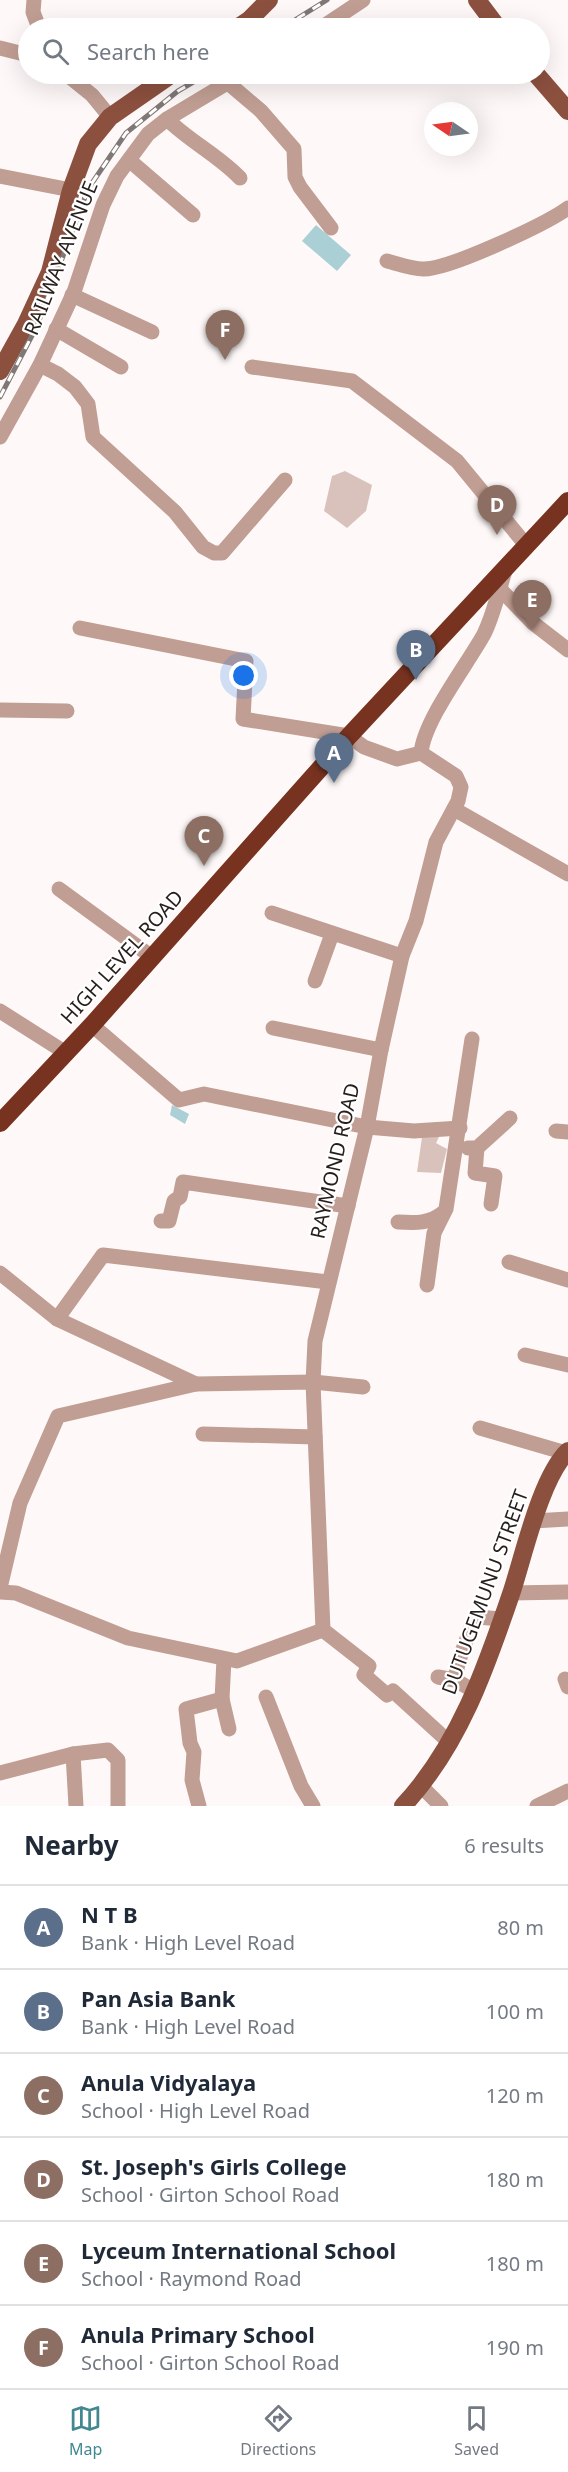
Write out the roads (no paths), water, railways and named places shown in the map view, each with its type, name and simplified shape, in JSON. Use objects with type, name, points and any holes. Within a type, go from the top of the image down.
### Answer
[{"type":"highway","name":"HIGH LEVEL ROAD","points":[[0,1123],[92,1025],[349,736],[568,501]]},
{"type":"main road","points":[[251,18],[269,0]]},
{"type":"main road","points":[[477,0],[490,18]]},
{"type":"main road","points":[[0,371],[26,324],[50,272],[71,190],[88,144],[110,117],[158,84]]},
{"type":"main road","points":[[545,84],[568,111]]},
{"type":"main road","name":"DUTUGEMUNU STREET","points":[[403,1806],[421,1786],[450,1743],[476,1692],[511,1593],[533,1521],[554,1468],[567,1452]]},
{"type":"street","points":[[34,0],[33,12],[35,18]]},
{"type":"street","points":[[336,18],[363,0]]},
{"type":"street","points":[[0,48],[18,52]]},
{"type":"street","points":[[78,84],[92,95],[110,117]]},
{"type":"street","name":"RAILWAY AVENUE","points":[[0,437],[40,365],[72,295],[103,205],[117,176],[148,134],[167,119],[222,84]]},
{"type":"street","points":[[230,84],[261,111],[294,149],[295,177],[331,228]]},
{"type":"street","points":[[167,119],[183,135],[227,164],[240,178]]},
{"type":"street","points":[[129,160],[193,214]]},
{"type":"street","points":[[0,176],[71,190]]},
{"type":"street","points":[[387,261],[409,267],[433,268],[538,226],[568,208]]},
{"type":"street","points":[[72,295],[152,332]]},
{"type":"street","points":[[56,329],[121,367]]},
{"type":"street","points":[[40,365],[58,374],[75,387],[88,404],[93,437],[175,512],[203,547],[214,554],[222,554],[285,480]]},
{"type":"street","points":[[252,367],[352,381],[457,461],[526,545]]},
{"type":"street","points":[[80,628],[246,661],[243,719],[349,736],[364,747],[396,759],[421,753],[422,743],[429,726],[485,632],[506,568]]},
{"type":"street","points":[[499,588],[534,623],[568,650]]},
{"type":"street","points":[[0,710],[67,711]]},
{"type":"street","name":"RAYMOND ROAD","points":[[323,1630],[313,1382],[315,1341],[367,1127],[402,956],[416,921],[436,842],[454,809],[461,787],[456,776],[421,753]]},
{"type":"street","points":[[454,809],[568,874]]},
{"type":"street","points":[[59,889],[152,957]]},
{"type":"street","points":[[272,913],[402,956]]},
{"type":"street","points":[[315,981],[332,934]]},
{"type":"street","points":[[0,1011],[66,1053]]},
{"type":"street","points":[[92,1025],[179,1100],[204,1094],[367,1127],[414,1131],[460,1128]]},
{"type":"street","points":[[273,1028],[381,1050]]},
{"type":"street","points":[[427,1285],[434,1233],[446,1210],[472,1039]]},
{"type":"street","points":[[456,1148],[477,1148],[510,1118]]},
{"type":"street","points":[[477,1148],[475,1173],[495,1176],[491,1204]]},
{"type":"street","points":[[161,1221],[169,1221],[174,1201],[180,1197],[183,1182],[348,1206]]},
{"type":"street","points":[[398,1222],[415,1223],[435,1220],[446,1210]]},
{"type":"street","points":[[57,1319],[103,1255],[328,1282]]},
{"type":"street","points":[[509,1262],[568,1280]]},
{"type":"street","points":[[0,1273],[57,1319],[196,1384]]},
{"type":"street","points":[[525,1355],[568,1365]]},
{"type":"street","points":[[363,1387],[313,1382],[196,1384],[58,1416],[20,1503],[0,1590],[16,1593],[128,1638],[237,1661],[323,1630],[369,1666],[364,1676],[387,1695],[393,1691],[450,1743]]},
{"type":"street","points":[[480,1428],[567,1452]]},
{"type":"street","points":[[202,1434],[315,1437]]},
{"type":"street","points":[[533,1521],[568,1519]]},
{"type":"street","points":[[511,1593],[568,1592]]},
{"type":"street","points":[[455,1680],[458,1663],[473,1622],[478,1617],[500,1619]]},
{"type":"street","points":[[224,1659],[222,1699],[229,1729]]},
{"type":"street","points":[[438,1677],[455,1680],[476,1692]]},
{"type":"street","points":[[266,1697],[301,1786],[313,1806]]},
{"type":"street","points":[[199,1806],[192,1780],[194,1752],[190,1743],[186,1709],[222,1699]]},
{"type":"street","points":[[0,1773],[74,1754],[108,1750],[118,1760],[118,1806]]},
{"type":"street","points":[[74,1754],[76,1806]]},
{"type":"street","points":[[421,1786],[441,1806]]},
{"type":"street","points":[[537,1806],[568,1791]]},
{"type":"water","points":[[316,225],[351,255],[337,271],[302,241]]},
{"type":"water","points":[[172,1105],[189,1114],[185,1124],[170,1115]]},
{"type":"railway","points":[[298,18],[327,0]]},
{"type":"railway","points":[[0,397],[37,326],[88,189],[126,133],[190,84]]},
{"type":"place","name":"Anula Primary School","points":[[225,360]]},
{"type":"place","name":"St. Joseph's Girls College","points":[[497,535]]},
{"type":"place","name":"Lyceum International School","points":[[532,630]]},
{"type":"place","name":"Pan Asia Bank","points":[[416,680]]},
{"type":"place","name":"N T B","points":[[334,783]]},
{"type":"place","name":"Anula Vidyalaya","points":[[204,866]]}]
